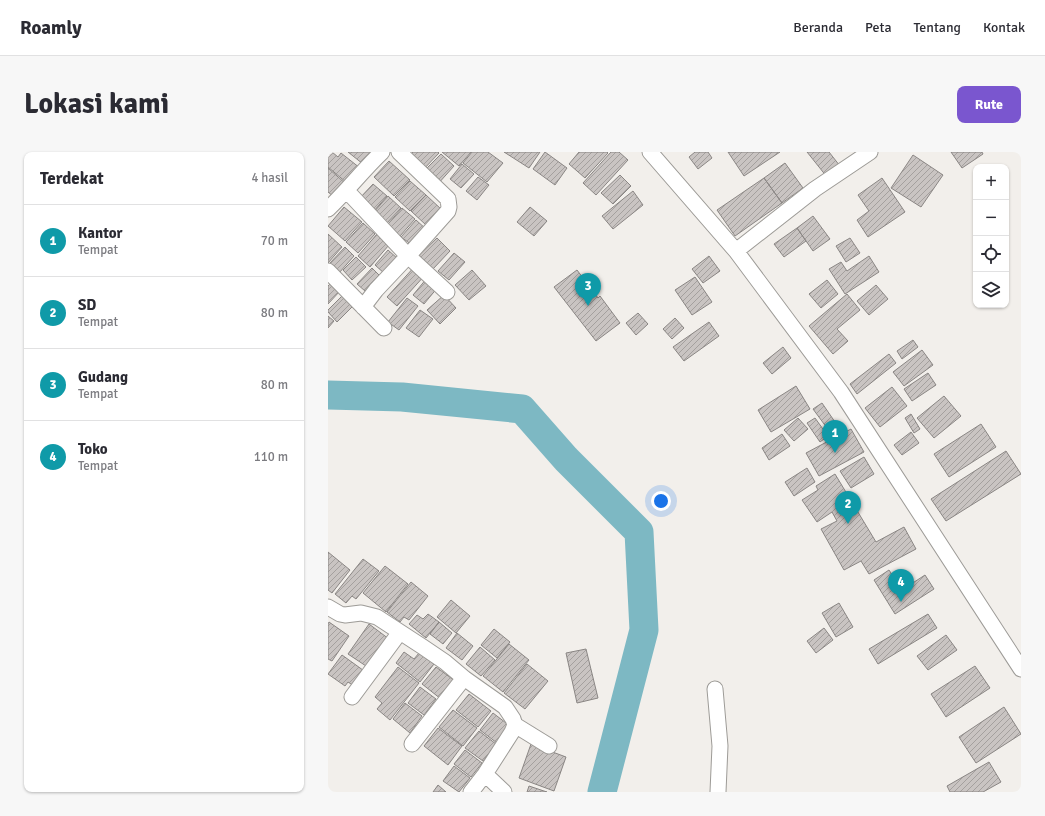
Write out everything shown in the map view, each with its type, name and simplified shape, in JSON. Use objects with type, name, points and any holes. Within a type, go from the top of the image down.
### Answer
[{"type":"street","points":[[328,209],[382,152]]},
{"type":"street","points":[[363,307],[376,290],[448,211],[448,199],[399,152]]},
{"type":"street","points":[[650,152],[736,251],[841,392],[1021,669]]},
{"type":"street","points":[[736,251],[815,189],[870,152]]},
{"type":"street","points":[[346,191],[408,256],[447,292]]},
{"type":"street","points":[[328,271],[384,328]]},
{"type":"street","points":[[328,607],[340,614],[345,615],[361,613],[377,617],[445,662],[464,678],[506,707],[515,725],[549,746]]},
{"type":"street","points":[[352,697],[400,632]]},
{"type":"street","points":[[412,744],[464,678]]},
{"type":"street","points":[[715,689],[720,746],[718,792]]},
{"type":"street","points":[[471,792],[485,774],[515,725]]},
{"type":"street","points":[[485,774],[504,792]]},
{"type":"building","points":[[330,152],[338,157],[341,153],[360,168],[347,183],[328,167],[328,154]]},
{"type":"building","points":[[348,152],[372,152],[363,164]]},
{"type":"building","points":[[413,152],[439,153],[422,171],[407,158]]},
{"type":"building","points":[[442,152],[471,152],[459,166]]},
{"type":"building","points":[[472,152],[488,152],[503,163],[487,182],[463,163]]},
{"type":"building","points":[[504,152],[540,152],[529,168]]},
{"type":"building","points":[[545,152],[567,168],[555,185],[533,169]]},
{"type":"building","points":[[579,152],[608,153],[585,178],[569,164]]},
{"type":"building","points":[[611,152],[619,152],[628,160],[596,195],[583,183]]},
{"type":"building","points":[[695,152],[708,152],[712,158],[698,169],[689,157]]},
{"type":"building","points":[[728,152],[780,152],[744,176]]},
{"type":"building","points":[[807,152],[829,152],[840,166],[827,177]]},
{"type":"building","points":[[951,152],[982,152],[983,154],[962,168]]},
{"type":"building","points":[[441,154],[454,166],[437,185],[423,172]]},
{"type":"building","points":[[913,155],[943,175],[921,207],[891,188]]},
{"type":"building","points":[[389,161],[410,180],[394,196],[374,177]]},
{"type":"building","points":[[785,163],[803,188],[782,203],[764,178]]},
{"type":"building","points":[[462,164],[474,174],[461,188],[450,179]]},
{"type":"building","points":[[328,168],[346,184],[334,197],[328,192]]},
{"type":"building","points":[[620,175],[631,186],[613,204],[601,193]]},
{"type":"building","points":[[478,177],[489,185],[477,200],[466,191]]},
{"type":"building","points":[[764,178],[782,203],[735,236],[717,210]]},
{"type":"building","points":[[882,178],[905,212],[868,237],[857,220],[869,211],[858,195]]},
{"type":"building","points":[[410,181],[426,195],[410,211],[395,197]]},
{"type":"building","points":[[373,184],[387,196],[373,212],[358,200]]},
{"type":"building","points":[[633,191],[643,205],[613,229],[602,216]]},
{"type":"building","points":[[426,195],[441,209],[426,225],[411,211]]},
{"type":"building","points":[[388,196],[401,208],[386,224],[373,213]]},
{"type":"building","points":[[344,207],[362,222],[345,241],[328,226]]},
{"type":"building","points":[[530,207],[547,221],[534,236],[517,222]]},
{"type":"building","points":[[402,208],[415,219],[400,236],[387,225]]},
{"type":"building","points":[[813,216],[830,239],[813,251],[797,228]]},
{"type":"building","points":[[416,220],[426,229],[412,245],[401,237]]},
{"type":"building","points":[[363,223],[375,234],[358,253],[346,242]]},
{"type":"building","points":[[797,228],[806,241],[784,257],[774,244]]},
{"type":"building","points":[[328,234],[342,247],[328,263]]},
{"type":"building","points":[[377,234],[389,245],[370,267],[358,256]]},
{"type":"building","points":[[437,238],[450,251],[432,270],[418,256]]},
{"type":"building","points":[[850,238],[860,253],[846,262],[836,246]]},
{"type":"building","points":[[345,247],[354,256],[339,273],[329,264]]},
{"type":"building","points":[[388,250],[398,259],[385,274],[375,265]]},
{"type":"building","points":[[454,253],[465,262],[449,280],[438,271]]},
{"type":"building","points":[[709,256],[720,271],[703,283],[692,269]]},
{"type":"building","points":[[869,256],[879,272],[845,294],[829,269],[841,262],[847,271]]},
{"type":"building","points":[[356,257],[366,267],[352,280],[343,270]]},
{"type":"building","points":[[416,265],[426,274],[397,306],[387,297]]},
{"type":"building","points":[[372,268],[379,275],[365,291],[357,284]]},
{"type":"building","points":[[472,270],[486,286],[469,300],[455,285]]},
{"type":"building","points":[[577,270],[598,298],[600,296],[620,323],[596,341],[554,287]]},
{"type":"building","points":[[695,277],[712,302],[692,315],[675,290]]},
{"type":"building","points":[[427,278],[438,287],[424,304],[413,295]]},
{"type":"building","points":[[827,280],[838,294],[821,308],[809,294]]},
{"type":"building","points":[[331,283],[340,291],[328,304],[328,286]]},
{"type":"building","points":[[876,285],[888,299],[869,315],[857,301]]},
{"type":"building","points":[[847,294],[860,310],[837,329],[848,341],[833,354],[809,326]]},
{"type":"building","points":[[343,295],[353,306],[337,322],[328,310]]},
{"type":"building","points":[[444,295],[456,308],[440,324],[427,310]]},
{"type":"building","points":[[407,298],[418,306],[399,330],[388,322]]},
{"type":"building","points":[[420,310],[433,319],[419,337],[406,328]]},
{"type":"building","points":[[638,313],[648,324],[636,335],[626,323]]},
{"type":"building","points":[[328,316],[334,321],[328,328]]},
{"type":"building","points":[[675,318],[684,328],[672,339],[663,329]]},
{"type":"building","points":[[709,322],[719,336],[684,361],[673,347]]},
{"type":"building","points":[[913,340],[918,347],[902,359],[897,351]]},
{"type":"building","points":[[783,347],[791,358],[772,374],[763,363]]},
{"type":"building","points":[[922,350],[933,365],[904,386],[893,372]]},
{"type":"building","points":[[889,354],[896,363],[857,394],[850,384]]},
{"type":"building","points":[[928,373],[936,385],[912,401],[904,389]]},
{"type":"building","points":[[796,386],[810,409],[771,432],[758,410]]},
{"type":"building","points":[[892,387],[907,406],[880,427],[865,408]]},
{"type":"building","points":[[944,396],[961,416],[934,438],[917,418]]},
{"type":"building","points":[[822,403],[835,422],[827,428],[813,409]]},
{"type":"building","points":[[911,414],[920,429],[914,433],[905,418]]},
{"type":"building","points":[[798,418],[808,429],[794,441],[784,430]]},
{"type":"building","points":[[815,418],[828,436],[820,442],[807,423]]},
{"type":"building","points":[[981,424],[996,447],[949,477],[934,454]]},
{"type":"building","points":[[851,429],[864,452],[819,476],[806,453]]},
{"type":"building","points":[[911,432],[919,443],[902,455],[894,445]]},
{"type":"building","points":[[782,434],[790,446],[769,460],[762,448]]},
{"type":"building","points":[[1006,451],[1021,474],[946,521],[931,499]]},
{"type":"building","points":[[864,457],[874,474],[851,488],[840,471]]},
{"type":"building","points":[[807,468],[815,482],[794,496],[785,482]]},
{"type":"building","points":[[835,474],[876,542],[904,527],[916,549],[869,574],[861,561],[844,570],[821,529],[837,521],[832,512],[817,522],[802,500],[818,490],[816,486]]},
{"type":"building","points":[[328,552],[350,570],[332,593],[328,590]]},
{"type":"building","points":[[363,559],[379,571],[356,599],[352,596],[346,603],[335,594]]},
{"type":"building","points":[[385,566],[408,584],[386,612],[363,593]]},
{"type":"building","points":[[889,570],[902,590],[925,575],[934,589],[895,614],[874,580]]},
{"type":"building","points":[[411,582],[428,596],[409,620],[404,617],[400,622],[387,612]]},
{"type":"building","points":[[451,600],[470,616],[456,633],[437,617]]},
{"type":"building","points":[[839,603],[853,627],[836,637],[822,613]]},
{"type":"building","points":[[428,614],[439,622],[426,638],[409,624],[417,615],[423,619]]},
{"type":"building","points":[[928,614],[937,628],[878,664],[869,649]]},
{"type":"building","points":[[329,622],[349,636],[332,661],[328,659]]},
{"type":"building","points":[[439,622],[452,633],[443,644],[430,634]]},
{"type":"building","points":[[369,624],[389,639],[369,668],[348,654]]},
{"type":"building","points":[[824,628],[833,640],[816,653],[807,641]]},
{"type":"building","points":[[494,629],[510,642],[497,658],[481,645]]},
{"type":"building","points":[[457,633],[473,646],[462,660],[446,648]]},
{"type":"building","points":[[946,635],[957,650],[928,670],[917,656]]},
{"type":"building","points":[[509,644],[529,660],[503,692],[483,676]]},
{"type":"building","points":[[480,647],[495,660],[481,676],[466,664]]},
{"type":"building","points":[[586,649],[598,698],[577,703],[566,653]]},
{"type":"building","points":[[404,652],[414,659],[419,653],[434,664],[420,682],[396,663]]},
{"type":"building","points":[[342,655],[367,673],[357,688],[348,682],[345,686],[328,674]]},
{"type":"building","points":[[527,664],[548,681],[525,709],[504,693]]},
{"type":"building","points":[[975,666],[990,688],[946,717],[931,694]]},
{"type":"building","points":[[398,667],[419,683],[390,720],[377,709],[382,703],[375,697]]},
{"type":"building","points":[[436,667],[455,681],[441,699],[422,684]]},
{"type":"building","points":[[420,687],[436,699],[424,715],[408,703]]},
{"type":"building","points":[[469,694],[491,711],[478,727],[456,710]]},
{"type":"building","points":[[405,703],[422,716],[410,733],[393,719]]},
{"type":"building","points":[[1004,707],[1021,734],[976,763],[959,737]]},
{"type":"building","points":[[453,710],[477,728],[463,746],[439,727]]},
{"type":"building","points":[[493,713],[510,726],[497,743],[480,730]]},
{"type":"building","points":[[438,728],[462,746],[448,765],[424,746]]},
{"type":"building","points":[[479,731],[496,744],[483,761],[465,748]]},
{"type":"building","points":[[531,744],[566,757],[554,791],[519,778]]},
{"type":"building","points":[[465,750],[482,763],[471,777],[454,764]]},
{"type":"building","points":[[989,762],[1001,782],[983,792],[950,792],[947,786]]},
{"type":"building","points":[[454,766],[470,778],[459,792],[443,781]]},
{"type":"building","points":[[438,785],[446,792],[433,792]]},
{"type":"building","points":[[529,786],[547,792],[527,792]]},
{"type":"waterway","points":[[328,395],[402,397],[522,409],[566,459],[639,532],[644,630],[602,792]]},
{"type":"place","name":"Gudang","points":[[588,306]]},
{"type":"place","name":"Kantor","points":[[835,453]]},
{"type":"place","name":"SD","points":[[848,524]]},
{"type":"place","name":"Toko","points":[[901,602]]}]
